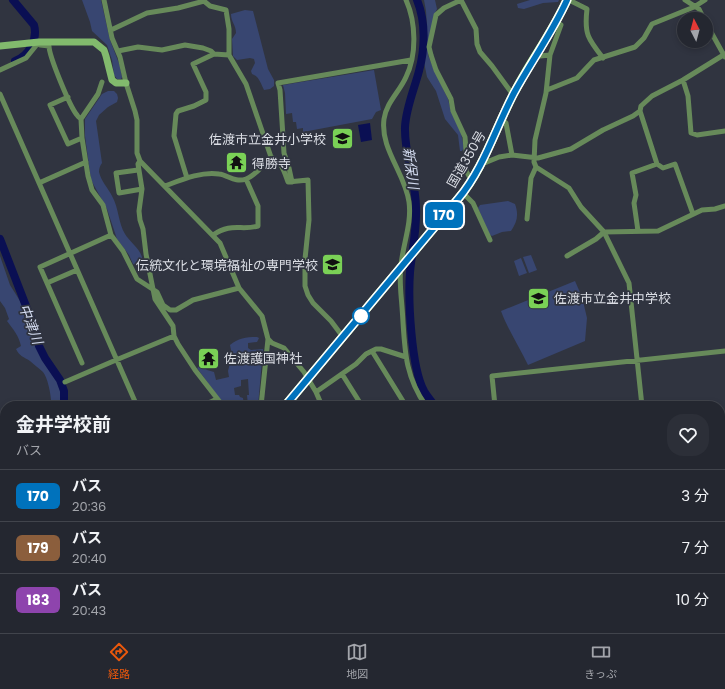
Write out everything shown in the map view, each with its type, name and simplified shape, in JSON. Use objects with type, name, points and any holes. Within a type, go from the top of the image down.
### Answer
[{"type":"highway","name":"国道350号","points":[[289,401],[472,181],[514,94],[568,0]]},
{"type":"street","points":[[104,0],[112,38],[118,51],[135,111],[137,120],[137,153],[140,161],[220,243],[239,288],[260,313],[268,339],[262,401]]},
{"type":"street","points":[[111,30],[147,13],[178,8],[204,0],[210,6],[226,10],[229,29],[229,55],[246,84],[270,157],[279,161],[288,182],[308,180],[309,220],[305,259],[306,291],[312,303],[331,321],[343,337]]},
{"type":"street","points":[[406,0],[410,9],[413,24],[414,49],[407,76],[385,112],[383,121],[385,141],[388,150],[400,172],[408,193],[408,228],[402,265],[406,357],[409,375],[414,388],[423,401]]},
{"type":"street","points":[[472,181],[466,171],[467,163],[465,137],[453,111],[450,99],[432,61],[430,47],[436,15],[444,8],[461,0],[476,29],[477,44],[480,52],[514,94]]},
{"type":"street","points":[[568,0],[587,9],[586,28],[588,37],[590,42],[603,58]]},
{"type":"street","points":[[686,0],[694,7],[699,9],[700,12]]},
{"type":"street","points":[[547,90],[577,78],[594,60],[635,47],[644,38],[652,24],[694,7],[705,0]]},
{"type":"street","points":[[527,219],[532,178],[536,167],[534,157],[536,135],[547,90],[550,55],[561,26],[556,22]]},
{"type":"street","points":[[692,214],[675,164],[664,168],[657,164],[640,111],[641,106],[646,100],[725,55],[713,35]]},
{"type":"street","points":[[0,46],[27,42],[94,42],[104,50],[112,80],[116,83],[126,83]]},
{"type":"street","points":[[0,70],[26,58],[37,42]]},
{"type":"street","points":[[37,42],[40,45],[49,46],[51,57],[76,115],[82,119]]},
{"type":"street","points":[[118,51],[138,47],[162,50],[185,45],[203,48],[214,54]]},
{"type":"street","points":[[187,178],[174,136],[176,114],[178,111],[206,100],[206,92],[193,64],[214,54],[229,55]]},
{"type":"street","points":[[540,56],[550,55]]},
{"type":"street","points":[[292,182],[290,168],[284,153],[280,90],[278,83],[411,60]]},
{"type":"street","points":[[682,80],[688,96],[691,133],[697,135],[725,131]]},
{"type":"street","points":[[102,82],[98,94],[82,119],[82,138],[86,162],[90,184],[96,196],[103,205],[111,235],[123,251],[137,279],[157,292],[166,308],[176,310],[193,300],[239,288]]},
{"type":"street","points":[[0,94],[135,401]]},
{"type":"street","points":[[68,97],[50,105],[68,144],[82,138]]},
{"type":"street","points":[[481,165],[498,157],[512,155],[534,157],[550,155],[571,149],[640,111]]},
{"type":"street","points":[[502,119],[506,123],[512,155]]},
{"type":"street","points":[[165,186],[187,178],[208,174],[220,174],[236,180],[246,179],[259,171],[270,157]]},
{"type":"street","points":[[140,161],[138,164],[138,170],[142,189],[139,211],[152,290],[155,299],[173,326],[174,336],[178,344],[217,399],[213,401]]},
{"type":"street","points":[[39,183],[86,162]]},
{"type":"street","points":[[638,231],[634,203],[636,195],[632,173],[657,164]]},
{"type":"street","points":[[536,167],[569,188],[581,207],[604,232],[629,283],[642,401]]},
{"type":"street","points":[[138,170],[116,173],[119,193],[142,189]]},
{"type":"street","points":[[213,235],[220,230],[233,227],[258,226],[258,206],[246,179]]},
{"type":"street","points":[[463,193],[473,203],[490,240]]},
{"type":"street","points":[[567,256],[591,242],[604,232],[658,231],[702,210],[725,206]]},
{"type":"street","points":[[82,362],[40,267],[111,235]]},
{"type":"street","points":[[47,283],[77,270]]},
{"type":"street","points":[[65,382],[174,336]]},
{"type":"street","points":[[268,339],[272,344],[282,346],[286,350],[304,372],[320,401]]},
{"type":"street","points":[[316,392],[372,351],[381,349],[406,357]]},
{"type":"street","points":[[372,351],[403,401]]},
{"type":"street","points":[[494,401],[492,376],[725,351]]},
{"type":"street","points":[[342,374],[359,401]]},
{"type":"shaded area","points":[[82,0],[101,0],[110,40],[120,66],[121,79],[117,79],[114,75],[112,60],[107,45],[92,31]]},
{"type":"shaded area","points":[[424,0],[435,0],[437,9],[434,15],[428,46],[428,55],[448,99],[451,111],[461,133],[464,148],[462,151],[460,151],[458,135],[445,119],[436,91],[427,77],[424,62],[427,27]]},
{"type":"shaded area","points":[[530,0],[559,0],[558,2],[543,3],[524,9],[518,8],[517,4]]},
{"type":"shaded area","points":[[245,10],[253,11],[268,69],[274,80],[274,86],[270,89],[264,90],[258,78],[252,74],[251,71],[255,63],[254,59],[250,58],[237,60],[233,56],[232,39],[236,33],[231,14]]},
{"type":"shaded area","points":[[374,70],[381,110],[376,112],[372,119],[303,132],[303,128],[297,129],[296,122],[293,122],[292,113],[286,114],[283,85]]},
{"type":"shaded area","points":[[108,91],[114,91],[118,98],[117,102],[108,107],[99,115],[96,121],[102,163],[99,172],[116,205],[123,230],[142,256],[141,265],[133,264],[129,255],[117,239],[107,209],[91,180],[85,136],[85,119],[102,94]]},
{"type":"shaded area","points":[[370,123],[372,140],[361,142],[358,125]]},
{"type":"shaded area","points":[[508,201],[515,204],[517,218],[515,225],[511,231],[502,232],[492,236],[489,234],[478,208],[480,205]]},
{"type":"shaded area","points":[[531,255],[537,270],[529,273],[523,257]]},
{"type":"shaded area","points":[[0,256],[10,285],[20,301],[32,327],[39,352],[58,381],[61,389],[61,401],[51,401],[49,388],[43,372],[20,355],[17,351],[16,349],[21,346],[19,339],[7,321],[9,319],[5,308],[0,301]]},
{"type":"shaded area","points":[[521,258],[527,273],[519,276],[514,261]]},
{"type":"shaded area","points":[[575,281],[582,297],[587,318],[585,341],[528,365],[501,311]]},
{"type":"shaded area","points":[[243,338],[259,338],[257,342],[248,343],[248,348],[251,350],[263,349],[258,401],[248,401],[247,395],[249,395],[248,379],[241,380],[241,386],[234,388],[235,395],[239,395],[243,398],[243,401],[221,401],[197,368],[202,365],[207,370],[214,372],[216,380],[229,377],[228,371],[232,355],[230,345]]},
{"type":"waterway","name":"中津川","points":[[13,0],[34,25],[35,30],[35,36],[28,51],[20,59],[15,61]]},
{"type":"waterway","name":"新保川","points":[[417,0],[422,17],[424,36],[421,63],[409,106],[405,127],[406,148],[414,188],[416,208],[415,232],[410,272],[410,315],[416,366],[424,391],[431,401]]},
{"type":"waterway","name":"中津川","points":[[0,239],[33,324],[39,346],[45,358],[60,380],[64,391],[64,401]]},
{"type":"bus line","name":"170","points":[[289,401],[472,181],[514,94],[564,8],[567,0]]},
{"type":"place","name":"佐渡市立金井小学校","points":[[342,139]]},
{"type":"place","name":"得勝寺","points":[[237,163]]},
{"type":"place","name":"伝統文化と環境福祉の専門学校","points":[[333,265]]},
{"type":"place","name":"佐渡市立金井中学校","points":[[539,298]]},
{"type":"place","name":"佐渡護国神社","points":[[209,358]]}]
